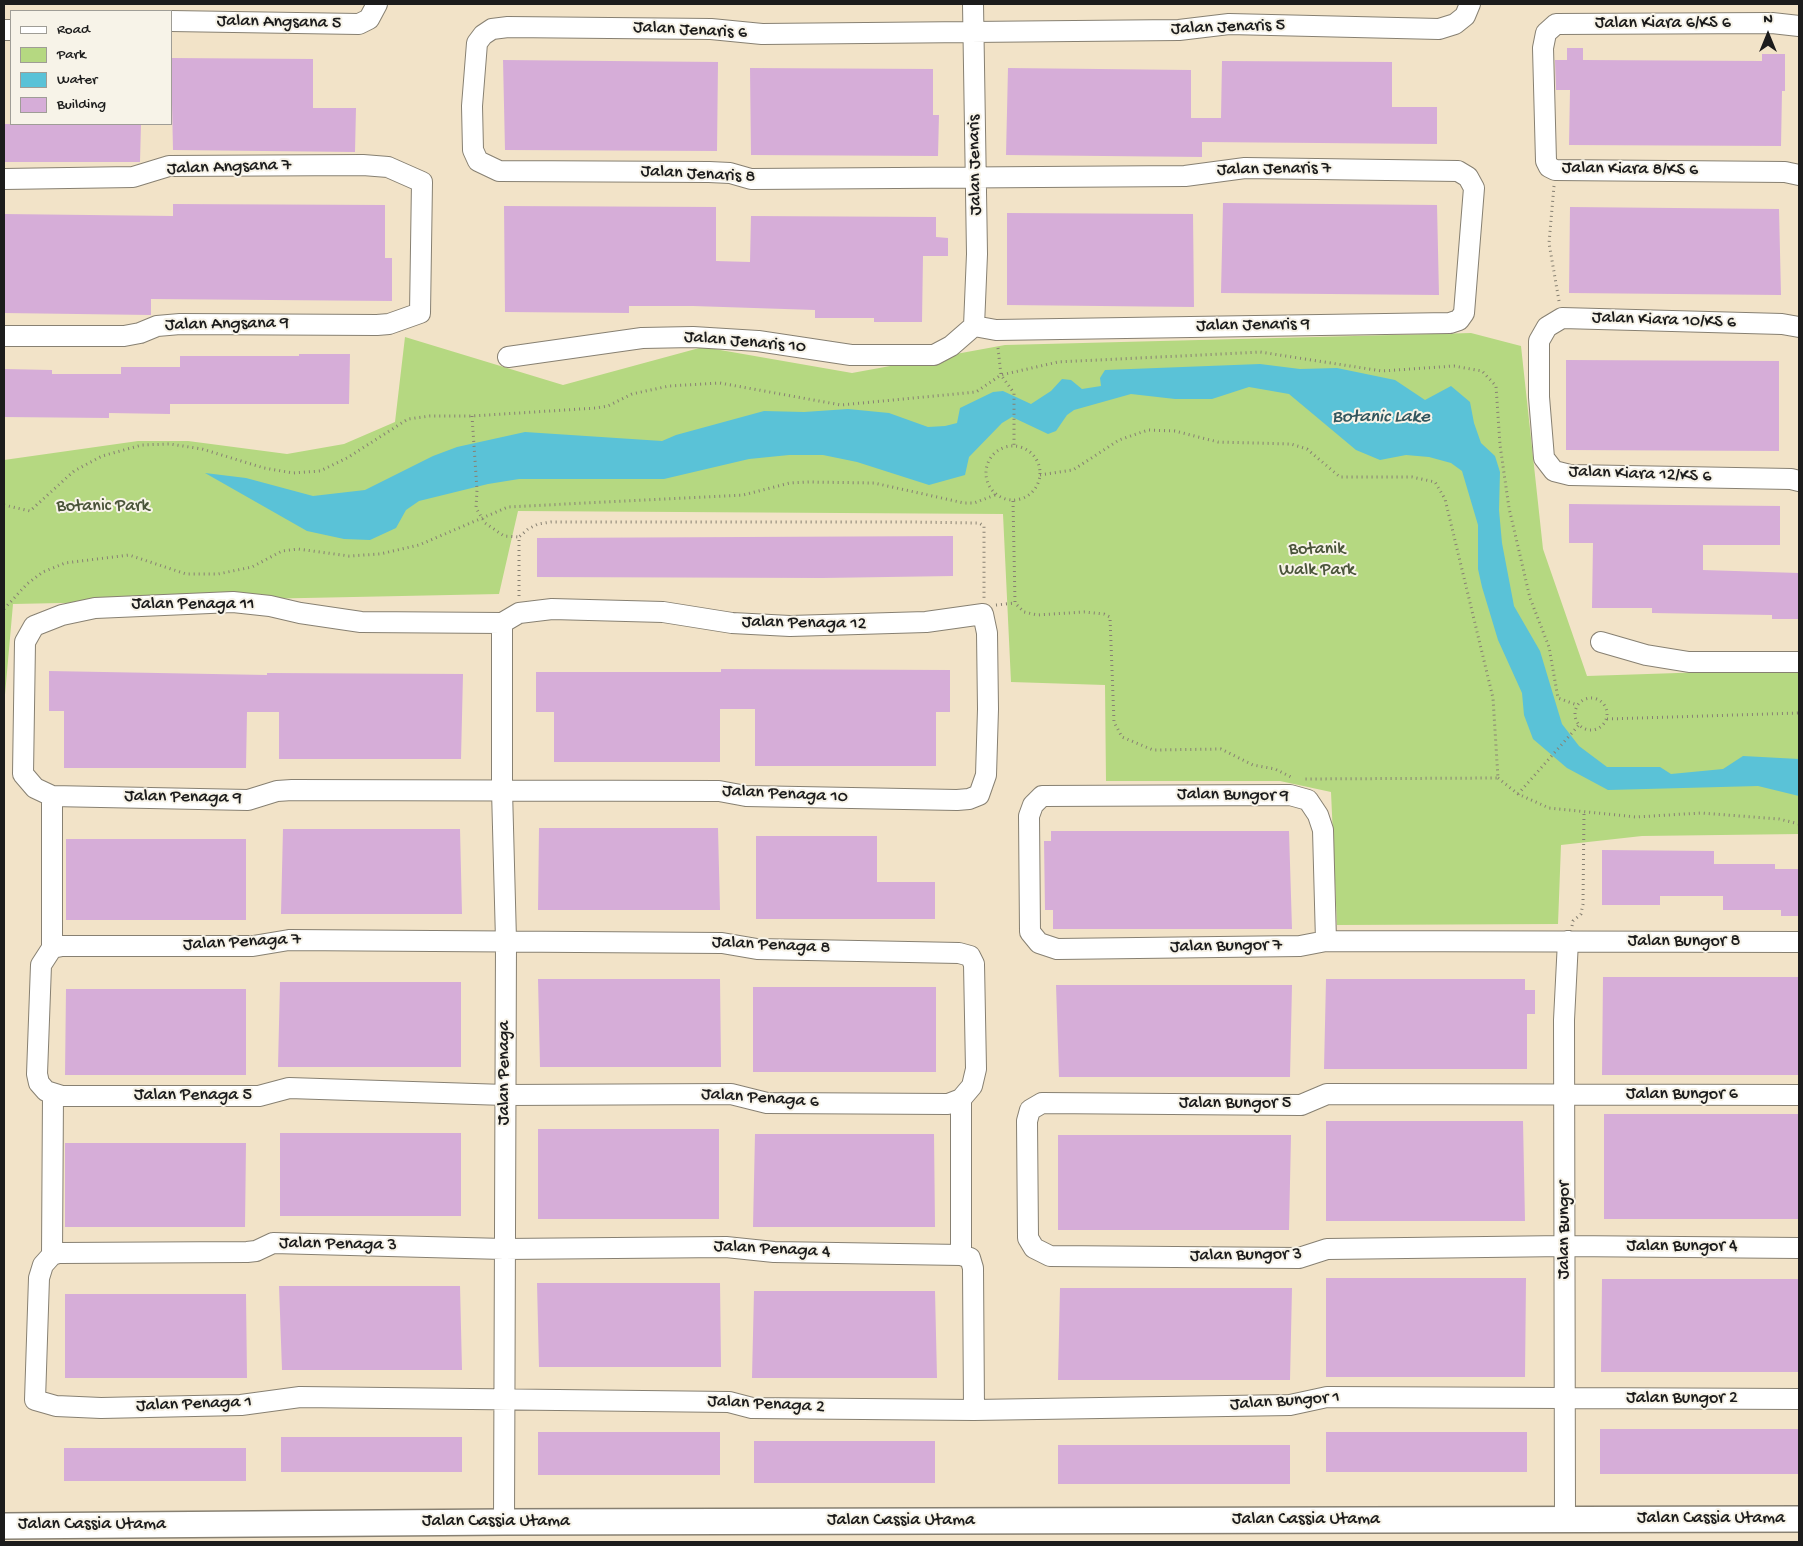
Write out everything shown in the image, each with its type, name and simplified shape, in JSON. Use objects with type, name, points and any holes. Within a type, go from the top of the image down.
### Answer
[{"type":"street","name":"Jalan Angsana 5","points":[[172,22],[359,24],[369,19],[377,4]]},
{"type":"street","name":"Jalan Jenaris","points":[[973,4],[977,254],[974,326]]},
{"type":"street","name":"Jalan Jenaris 5","points":[[973,34],[1179,30],[1229,24],[1440,29],[1465,16],[1470,4]]},
{"type":"street","name":"Jalan Kiara 6/KS 6","points":[[1556,24],[1772,23],[1799,26]]},
{"type":"street","name":"Jalan Kiara 8/KS 6","points":[[1556,24],[1546,33],[1543,48],[1546,161],[1549,167],[1555,170],[1785,172],[1799,175]]},
{"type":"street","name":"Jalan Jenaris 6","points":[[472,106],[477,43],[483,35],[492,29],[508,27],[711,28],[762,34],[973,34]]},
{"type":"street","name":"Jalan Jenaris 8","points":[[472,106],[473,150],[478,161],[499,171],[709,172],[730,173],[751,179],[975,176]]},
{"type":"street","name":"Jalan Angsana 7","points":[[4,179],[133,177],[169,166],[388,167],[422,182],[420,313]]},
{"type":"street","name":"Jalan Jenaris 7","points":[[975,176],[1185,176],[1245,168],[1458,171],[1468,176],[1474,188],[1471,249]]},
{"type":"street","name":"Jalan Jenaris 9","points":[[974,326],[996,330],[1450,323],[1459,320],[1464,313],[1471,249]]},
{"type":"street","name":"Jalan Angsana 9","points":[[4,336],[124,336],[140,333],[156,326],[180,324],[377,325],[420,313]]},
{"type":"street","name":"Jalan Kiara 10/KS 6","points":[[1562,318],[1782,324],[1799,327]]},
{"type":"street","name":"Jalan Kiara 12/KS 6","points":[[1562,318],[1547,327],[1539,341],[1539,397],[1544,458],[1554,471],[1570,475],[1790,479],[1799,481]]},
{"type":"street","name":"Jalan Jenaris 10","points":[[508,356],[642,338],[694,337],[758,341],[851,355],[934,355],[951,346],[974,326]]},
{"type":"street","name":"Jalan Penaga 11","points":[[25,712],[24,642],[28,632],[43,621],[95,608],[233,602],[270,606],[300,613],[361,622],[502,623]]},
{"type":"street","name":"Jalan Penaga 12","points":[[502,623],[519,613],[552,609],[663,612],[732,623],[790,626],[926,622],[983,614]]},
{"type":"street","name":"Jalan Penaga 10","points":[[502,790],[719,791],[746,796],[969,799],[979,794],[986,775],[988,709],[987,633],[983,614]]},
{"type":"street","name":"Jalan Penaga","points":[[502,623],[502,790],[506,940],[504,1249],[506,1399],[504,1522]]},
{"type":"street","points":[[1601,642],[1646,655],[1689,662],[1799,662]]},
{"type":"street","name":"Jalan Penaga 9","points":[[25,712],[23,774],[34,788],[52,796],[248,800],[277,791],[292,790],[502,790]]},
{"type":"street","name":"Jalan Bungor 9","points":[[1042,796],[1290,794],[1308,800],[1318,815],[1323,830],[1326,941]]},
{"type":"street","points":[[52,796],[52,948],[41,965],[37,1074],[42,1087],[53,1094],[52,1255]]},
{"type":"street","name":"Jalan Bungor 7","points":[[1042,796],[1033,805],[1029,816],[1030,932],[1039,943],[1057,949],[1300,946],[1326,941],[1568,941]]},
{"type":"street","name":"Jalan Penaga 7","points":[[52,948],[62,946],[253,946],[288,940],[506,940]]},
{"type":"street","name":"Jalan Penaga 8","points":[[506,940],[722,943],[757,949],[959,953],[970,956],[974,964],[976,1069],[972,1086],[961,1099]]},
{"type":"street","name":"Jalan Bungor 8","points":[[1568,941],[1799,942]]},
{"type":"street","name":"Jalan Bungor","points":[[1565,1520],[1564,1020],[1568,941]]},
{"type":"street","name":"Jalan Penaga 5","points":[[53,1094],[62,1096],[258,1096],[288,1088],[505,1095]]},
{"type":"street","name":"Jalan Penaga 6","points":[[505,1095],[731,1094],[767,1103],[948,1104],[961,1099]]},
{"type":"street","name":"Jalan Bungor 5","points":[[1027,1174],[1027,1121],[1030,1110],[1042,1103],[1301,1105],[1328,1094],[1564,1094]]},
{"type":"street","name":"Jalan Bungor 6","points":[[1564,1094],[1799,1095]]},
{"type":"street","points":[[961,1099],[961,1255],[970,1258],[973,1268],[974,1410]]},
{"type":"street","name":"Jalan Bungor 3","points":[[1027,1174],[1028,1238],[1034,1248],[1050,1256],[1299,1258],[1328,1250],[1565,1246]]},
{"type":"street","name":"Jalan Penaga 3","points":[[52,1255],[59,1253],[247,1252],[256,1251],[273,1243],[504,1249]]},
{"type":"street","name":"Jalan Penaga 4","points":[[504,1249],[726,1246],[747,1251],[961,1255]]},
{"type":"street","name":"Jalan Bungor 4","points":[[1565,1246],[1799,1248]]},
{"type":"street","name":"Jalan Penaga 1","points":[[52,1255],[43,1265],[39,1278],[35,1400],[56,1406],[100,1408],[241,1405],[300,1397],[506,1399]]},
{"type":"street","name":"Jalan Bungor 1","points":[[974,1410],[1290,1405],[1328,1397],[1566,1398]]},
{"type":"street","name":"Jalan Bungor 2","points":[[1566,1398],[1799,1399]]},
{"type":"street","name":"Jalan Penaga 2","points":[[506,1399],[729,1402],[752,1408],[974,1410]]},
{"type":"street","name":"Jalan Cassia Utama","points":[[4,1526],[504,1522],[1799,1519]]},
{"type":"path","points":[[1555,170],[1549,243],[1562,318]]},
{"type":"path","points":[[996,330],[1001,374],[1014,393],[1014,445]]},
{"type":"path","points":[[4,505],[30,512],[74,471],[102,456],[142,445],[170,444],[202,448],[264,468],[293,473],[320,471],[347,458],[408,419],[430,416],[472,416],[596,408],[608,406],[632,394],[669,386],[720,383],[841,406],[976,392],[1001,374],[1058,362],[1260,352],[1382,371],[1454,366],[1482,371],[1496,386],[1500,445],[1509,508],[1530,598],[1549,646],[1558,698],[1577,706]]},
{"type":"path","points":[[472,416],[476,440],[476,508],[485,522],[504,536],[519,537],[533,526],[552,522],[979,523],[984,526],[983,614]]},
{"type":"path","points":[[1040,475],[1074,470],[1120,440],[1148,430],[1175,431],[1218,442],[1291,444],[1307,449],[1340,477],[1412,477],[1435,482],[1445,499],[1493,698],[1498,778]]},
{"type":"path","points":[[1014,445],[1027,448],[1036,457],[1041,470],[1039,482],[1031,493],[1013,501],[995,494],[988,482],[986,468],[991,456],[1001,448],[1014,445]]},
{"type":"path","points":[[4,609],[27,584],[43,572],[65,563],[129,555],[186,574],[218,574],[252,567],[282,551],[298,549],[349,556],[380,554],[420,545],[508,507],[743,495],[790,483],[809,482],[874,484],[964,503],[974,503],[995,494]]},
{"type":"path","points":[[1013,501],[1015,603],[1024,612],[1037,615],[1084,612],[1104,614],[1110,617],[1114,722],[1122,737],[1153,750],[1222,749],[1253,766],[1275,769],[1294,779],[1498,778],[1518,794],[1549,808],[1636,817],[1701,813],[1779,819],[1799,824]]},
{"type":"path","points":[[519,537],[519,613]]},
{"type":"path","points":[[1608,719],[1608,710],[1604,703],[1597,698],[1588,698],[1577,706],[1575,719],[1579,725],[1591,731],[1598,729],[1608,719],[1799,713]]},
{"type":"path","points":[[1518,794],[1579,725]]},
{"type":"path","points":[[1568,941],[1573,921],[1581,914],[1584,812]]},
{"type":"green space","name":"Botanik Walk Park","points":[[1471,333],[1521,346],[1543,549],[1587,676],[1799,669],[1799,834],[1642,836],[1561,845],[1558,924],[1337,925],[1331,792],[1280,781],[1106,781],[1105,685],[1011,682],[1003,514],[518,511],[499,594],[13,604],[4,706],[4,460],[138,441],[188,441],[287,454],[344,444],[395,422],[405,337],[563,385],[703,347],[852,373],[1005,345]]},
{"type":"water","name":"Botanic Lake","points":[[1260,364],[1300,369],[1337,368],[1395,380],[1425,400],[1451,386],[1470,402],[1474,423],[1481,443],[1495,456],[1500,472],[1499,510],[1502,543],[1514,606],[1540,651],[1562,724],[1579,746],[1607,767],[1660,767],[1671,774],[1723,769],[1743,756],[1799,759],[1799,796],[1758,786],[1608,790],[1567,768],[1533,739],[1524,715],[1522,693],[1498,640],[1482,587],[1478,569],[1478,525],[1462,471],[1451,463],[1429,457],[1406,455],[1380,460],[1356,450],[1289,394],[1249,387],[1212,399],[1175,399],[1131,394],[1074,410],[1067,415],[1056,431],[1048,434],[1012,417],[1002,423],[969,457],[965,475],[929,485],[857,462],[823,455],[789,455],[749,459],[664,479],[519,479],[488,484],[419,501],[406,510],[396,528],[370,540],[344,539],[307,531],[205,473],[246,478],[313,496],[365,490],[433,456],[457,447],[525,432],[662,441],[676,435],[764,411],[804,412],[848,409],[889,413],[928,427],[945,426],[957,423],[960,408],[993,392],[1003,391],[1031,404],[1051,391],[1062,379],[1071,380],[1082,389],[1101,386],[1100,378],[1105,370]]},
{"type":"building","points":[[1567,48],[1583,48],[1583,60],[1762,61],[1762,54],[1785,54],[1785,91],[1782,91],[1781,146],[1569,145],[1570,90],[1556,90],[1555,60],[1567,60]]},
{"type":"building","points":[[172,58],[313,59],[313,108],[356,108],[355,152],[173,150]]},
{"type":"building","points":[[503,60],[718,62],[717,151],[505,150]]},
{"type":"building","points":[[1222,61],[1392,62],[1392,107],[1437,107],[1437,144],[1202,142],[1202,157],[1006,155],[1008,68],[1191,70],[1191,118],[1221,118]]},
{"type":"building","points":[[750,68],[933,69],[933,115],[939,115],[938,156],[751,155]]},
{"type":"building","points":[[4,124],[141,125],[140,162],[4,162]]},
{"type":"building","points":[[1223,203],[1437,205],[1439,295],[1221,293]]},
{"type":"building","points":[[173,204],[385,205],[385,258],[392,258],[392,301],[151,299],[151,315],[4,313],[4,214],[173,216]]},
{"type":"building","points":[[504,206],[716,207],[716,261],[750,262],[751,216],[936,217],[936,237],[948,238],[948,256],[923,256],[922,322],[874,322],[874,318],[815,318],[815,310],[693,306],[629,306],[629,313],[505,312]]},
{"type":"building","points":[[1570,207],[1779,209],[1781,295],[1569,293]]},
{"type":"building","points":[[1007,213],[1193,214],[1194,307],[1007,305]]},
{"type":"building","points":[[299,354],[350,354],[349,404],[170,404],[170,414],[109,413],[109,418],[4,417],[4,369],[52,370],[52,374],[121,374],[121,367],[180,367],[180,356],[299,356]]},
{"type":"building","points":[[1566,360],[1779,361],[1779,451],[1566,450]]},
{"type":"building","points":[[1569,504],[1780,506],[1780,545],[1703,545],[1703,570],[1799,573],[1799,619],[1772,619],[1772,615],[1652,613],[1652,608],[1592,608],[1593,543],[1569,543]]},
{"type":"building","points":[[953,536],[953,576],[822,578],[537,577],[537,538]]},
{"type":"building","points":[[721,669],[950,670],[950,712],[936,712],[936,766],[755,766],[755,709],[720,709],[720,762],[554,762],[554,712],[536,712],[536,672],[721,672]]},
{"type":"building","points":[[49,671],[267,675],[267,673],[463,674],[461,759],[279,759],[279,712],[247,712],[246,768],[64,768],[64,711],[49,711]]},
{"type":"building","points":[[539,828],[718,828],[720,910],[538,910]]},
{"type":"building","points":[[283,829],[460,829],[462,914],[281,914]]},
{"type":"building","points":[[1051,831],[1289,831],[1292,929],[1053,929],[1053,910],[1045,910],[1044,841],[1051,841]]},
{"type":"building","points":[[756,836],[877,836],[877,882],[935,882],[935,919],[756,919]]},
{"type":"building","points":[[66,839],[246,839],[246,920],[66,920]]},
{"type":"building","points":[[1602,850],[1714,851],[1714,864],[1775,864],[1775,869],[1799,869],[1799,916],[1781,916],[1781,910],[1723,910],[1723,896],[1660,896],[1660,905],[1602,905]]},
{"type":"building","points":[[1603,977],[1799,977],[1799,1075],[1602,1075]]},
{"type":"building","points":[[538,979],[720,979],[721,1067],[540,1067]]},
{"type":"building","points":[[1326,979],[1525,979],[1525,990],[1535,990],[1535,1014],[1527,1014],[1527,1069],[1324,1069]]},
{"type":"building","points":[[280,982],[461,982],[461,1067],[278,1067]]},
{"type":"building","points":[[1056,985],[1292,985],[1290,1077],[1059,1077]]},
{"type":"building","points":[[753,987],[936,987],[936,1072],[753,1072]]},
{"type":"building","points":[[66,989],[246,989],[246,1075],[65,1075]]},
{"type":"building","points":[[1604,1114],[1798,1114],[1799,1219],[1604,1219]]},
{"type":"building","points":[[1326,1121],[1523,1121],[1525,1221],[1326,1221]]},
{"type":"building","points":[[538,1129],[719,1129],[719,1219],[538,1219]]},
{"type":"building","points":[[280,1133],[461,1133],[461,1216],[280,1216]]},
{"type":"building","points":[[755,1134],[934,1134],[935,1227],[753,1227]]},
{"type":"building","points":[[1058,1135],[1291,1135],[1289,1230],[1058,1230]]},
{"type":"building","points":[[65,1143],[246,1143],[245,1227],[65,1227]]},
{"type":"building","points":[[1326,1278],[1526,1278],[1525,1377],[1326,1377]]},
{"type":"building","points":[[1602,1279],[1799,1279],[1799,1372],[1601,1372]]},
{"type":"building","points":[[537,1283],[720,1283],[721,1367],[539,1367]]},
{"type":"building","points":[[279,1286],[460,1286],[462,1370],[282,1370]]},
{"type":"building","points":[[1060,1288],[1292,1288],[1290,1380],[1058,1380]]},
{"type":"building","points":[[754,1291],[935,1291],[937,1378],[752,1378]]},
{"type":"building","points":[[65,1294],[246,1294],[247,1378],[65,1378]]},
{"type":"building","points":[[1600,1429],[1799,1429],[1799,1474],[1600,1474]]},
{"type":"building","points":[[538,1432],[720,1432],[720,1475],[538,1475]]},
{"type":"building","points":[[1326,1432],[1527,1432],[1527,1472],[1326,1472]]},
{"type":"building","points":[[281,1437],[462,1437],[462,1472],[281,1472]]},
{"type":"building","points":[[754,1441],[935,1441],[935,1483],[754,1483]]},
{"type":"building","points":[[1058,1445],[1290,1445],[1290,1484],[1058,1484]]},
{"type":"building","points":[[64,1448],[246,1448],[246,1481],[64,1481]]},
{"type":"park label","name":"Botanic Park","points":[[103,507]]}]
